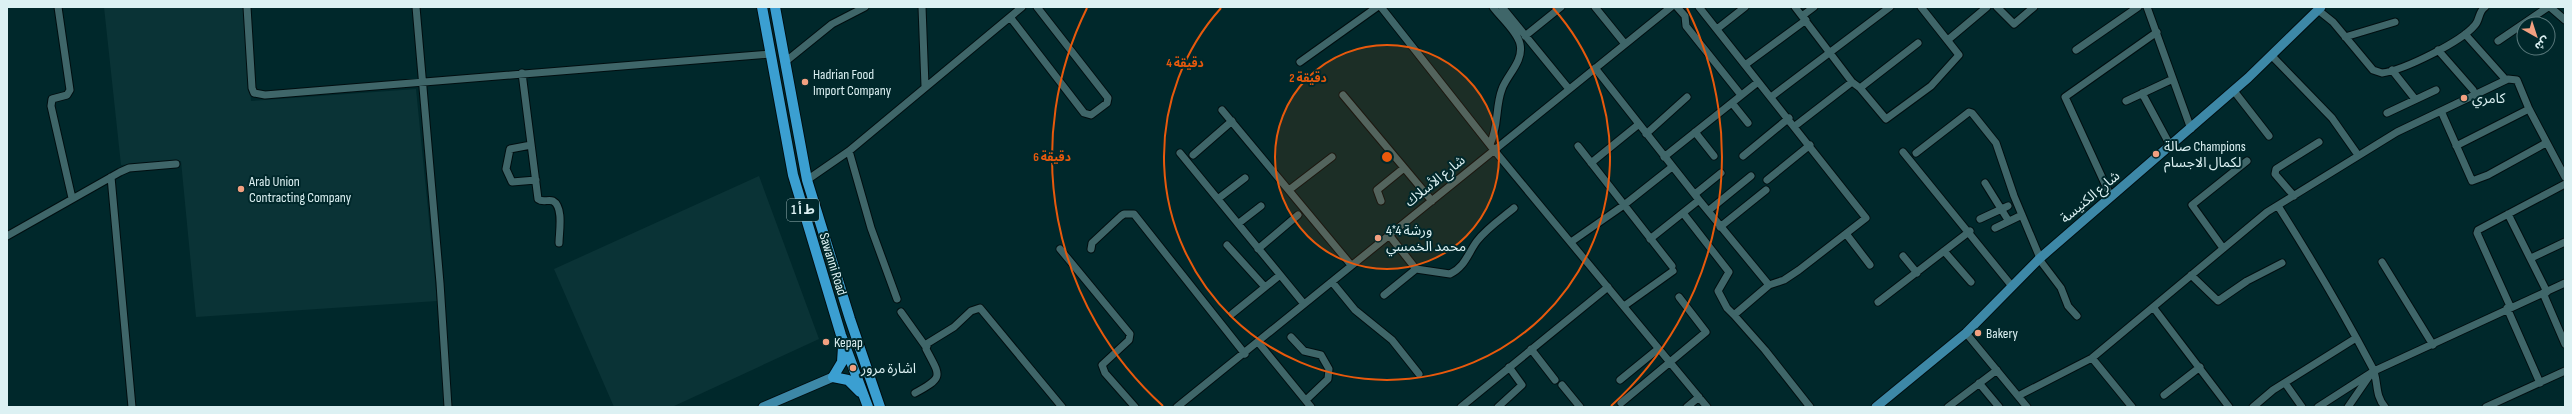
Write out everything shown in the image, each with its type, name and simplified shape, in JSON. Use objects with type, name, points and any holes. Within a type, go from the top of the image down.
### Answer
[{"type":"highway","name":"Sawanni Road","points":[[762,7],[793,175],[841,335],[868,407]]},
{"type":"highway","name":"Sawanni Road","points":[[775,7],[807,180],[850,319],[880,407]]},
{"type":"highway","points":[[783,121],[788,126],[796,123]]},
{"type":"highway","points":[[787,148],[795,145],[800,147]]},
{"type":"highway","points":[[841,335],[843,359],[833,377],[848,380],[862,394]]},
{"type":"main road","name":"شارع الكنيسة","points":[[1876,407],[1966,333],[2011,285],[2039,259],[2171,147],[2234,91],[2272,56],[2319,8]]},
{"type":"main road","points":[[763,407],[833,377]]},
{"type":"street","points":[[58,7],[70,90],[67,96],[52,99],[50,103],[72,198]]},
{"type":"street","points":[[247,7],[252,88],[254,93],[265,95],[770,54]]},
{"type":"street","points":[[416,7],[448,407]]},
{"type":"street","points":[[785,62],[832,24],[865,7]]},
{"type":"street","points":[[922,7],[925,86]]},
{"type":"street","points":[[807,180],[849,150],[1022,7]]},
{"type":"street","points":[[1010,16],[1084,113],[1091,115],[1107,103],[1108,98],[1037,7]]},
{"type":"street","points":[[1300,62],[1377,7]]},
{"type":"street","points":[[1380,7],[1492,147],[1707,407]]},
{"type":"street","points":[[1492,147],[1496,129],[1498,104],[1502,88],[1516,64],[1521,48],[1516,35],[1493,7]]},
{"type":"street","points":[[1525,36],[1561,7]]},
{"type":"street","points":[[1595,7],[1625,44]]},
{"type":"street","name":"شارع الأسلاك","points":[[1181,406],[1432,201],[1492,147],[1569,89],[1671,7]]},
{"type":"street","points":[[1677,7],[1685,16],[1686,26],[1741,95]]},
{"type":"street","points":[[1698,7],[1789,118],[1865,214],[1866,218],[1847,235],[1784,280],[1769,285],[1734,315]]},
{"type":"street","points":[[1717,29],[1745,7]]},
{"type":"street","points":[[1795,7],[1852,82],[1860,88],[1884,118],[1890,117],[1931,86],[1959,55],[1949,39],[1921,7]]},
{"type":"street","points":[[1745,65],[1804,18],[1814,7]]},
{"type":"street","points":[[1771,97],[1890,7]]},
{"type":"street","points":[[1949,39],[1987,7]]},
{"type":"street","points":[[1997,7],[2014,24],[2034,7]]},
{"type":"street","points":[[2076,50],[2138,7]]},
{"type":"street","points":[[2147,7],[2191,129]]},
{"type":"street","points":[[2319,8],[2333,22],[2375,72],[2392,70],[2438,50],[2465,34],[2476,25],[2481,10],[2485,7]]},
{"type":"street","points":[[2498,41],[2549,7],[2565,20]]},
{"type":"street","points":[[1504,8],[1569,89]]},
{"type":"street","points":[[2345,37],[2395,22]]},
{"type":"street","points":[[2111,197],[2066,97],[2157,32]]},
{"type":"street","points":[[2465,34],[2506,80]]},
{"type":"street","points":[[1860,88],[1918,43]]},
{"type":"street","points":[[2438,50],[2474,90]]},
{"type":"street","points":[[2272,56],[2332,118],[2358,155]]},
{"type":"street","points":[[1595,68],[1708,212],[1769,285]]},
{"type":"street","points":[[2392,70],[2415,99]]},
{"type":"street","points":[[522,73],[538,199],[551,200],[557,206],[560,213],[559,243]]},
{"type":"street","points":[[2018,396],[2092,358],[2223,248],[2278,206],[2397,132],[2506,80],[2513,78],[2517,80],[2529,109],[2565,177]]},
{"type":"street","points":[[2126,101],[2173,79]]},
{"type":"street","points":[[1664,157],[1758,82]]},
{"type":"street","points":[[1795,126],[1852,82]]},
{"type":"street","points":[[2387,113],[2436,90]]},
{"type":"street","points":[[2234,91],[2269,136]]},
{"type":"street","points":[[2142,93],[2171,147]]},
{"type":"street","points":[[1343,95],[1432,201]]},
{"type":"street","points":[[1646,134],[1687,97]]},
{"type":"street","points":[[1732,103],[1748,124]]},
{"type":"street","points":[[2456,146],[2529,109]]},
{"type":"street","points":[[1222,110],[1352,265]]},
{"type":"street","points":[[2442,111],[2472,181],[2488,175],[2546,142]]},
{"type":"street","points":[[1916,153],[1969,112],[1972,113],[1996,142],[2039,259],[2061,288],[2068,306],[2076,316]]},
{"type":"street","points":[[1743,156],[1789,118]]},
{"type":"street","points":[[1193,155],[1232,121]]},
{"type":"street","points":[[1591,163],[1638,124]]},
{"type":"street","points":[[1695,132],[1714,156]]},
{"type":"street","points":[[2294,196],[2275,174],[2276,169],[2319,142]]},
{"type":"street","points":[[531,145],[510,150],[506,169],[512,182],[536,180]]},
{"type":"street","points":[[1766,180],[1810,145]]},
{"type":"street","points":[[1578,146],[1672,269],[1624,306]]},
{"type":"street","points":[[849,150],[871,228],[897,300]]},
{"type":"street","points":[[1180,152],[1220,198],[1258,249],[1304,304]]},
{"type":"street","points":[[1903,152],[1970,231],[2011,285]]},
{"type":"street","points":[[1289,190],[1332,156]]},
{"type":"street","points":[[2223,248],[2192,205],[2247,161]]},
{"type":"street","points":[[7,236],[72,198],[129,168],[176,164]]},
{"type":"street","points":[[1571,242],[1624,205],[1672,167]]},
{"type":"street","points":[[1381,201],[1377,190],[1404,168]]},
{"type":"street","points":[[1650,239],[1683,213],[1721,173]]},
{"type":"street","points":[[1708,212],[1751,176]]},
{"type":"street","points":[[112,177],[132,407]]},
{"type":"street","points":[[1220,198],[1245,178]]},
{"type":"street","points":[[1985,183],[2004,207],[2008,220]]},
{"type":"street","points":[[2540,383],[2476,236],[2478,230],[2565,184]]},
{"type":"street","points":[[1720,226],[1766,190]]},
{"type":"street","points":[[1239,224],[1261,206]]},
{"type":"street","points":[[2278,206],[2356,338],[2373,371],[2377,394],[2385,407]]},
{"type":"street","points":[[1980,219],[2004,207]]},
{"type":"street","points":[[1389,235],[1416,269],[1450,274],[1464,262],[1476,242],[1486,231],[1514,208]]},
{"type":"street","points":[[1683,213],[1729,272],[1718,291],[1727,308],[1765,350],[1810,407]]},
{"type":"street","points":[[1091,249],[1092,243],[1121,216],[1124,214],[1134,214],[1245,354]]},
{"type":"street","points":[[2508,214],[2531,258],[2565,344]]},
{"type":"street","points":[[1258,249],[1298,215]]},
{"type":"street","points":[[1995,228],[2008,220],[2022,215]]},
{"type":"street","points":[[1878,302],[1970,231]]},
{"type":"street","points":[[1847,235],[1870,264]]},
{"type":"street","points":[[2531,258],[2565,242]]},
{"type":"street","points":[[1227,246],[1265,286]]},
{"type":"street","points":[[1060,249],[1130,334],[1129,340],[1102,365],[1105,372],[1135,407]]},
{"type":"street","points":[[1944,251],[1971,282]]},
{"type":"street","points":[[1903,256],[1917,273]]},
{"type":"street","points":[[2382,262],[2433,345]]},
{"type":"street","points":[[2191,275],[2218,301],[2247,282],[2282,263]]},
{"type":"street","points":[[1384,295],[1416,269]]},
{"type":"street","points":[[1232,314],[1280,275]]},
{"type":"street","points":[[1332,282],[1355,310],[1392,340],[1419,374]]},
{"type":"street","points":[[2318,407],[2373,371],[2433,345],[2508,307],[2565,283]]},
{"type":"street","points":[[1462,407],[1531,349],[1608,288]]},
{"type":"street","points":[[1621,403],[1706,332],[1678,297]]},
{"type":"street","points":[[2153,307],[2229,407]]},
{"type":"street","points":[[926,347],[930,341],[961,322],[971,310],[980,308],[1060,404],[1052,407]]},
{"type":"street","points":[[901,312],[926,347],[938,368],[938,375],[933,383],[915,393]]},
{"type":"street","points":[[1966,333],[2027,407]]},
{"type":"street","points":[[1291,337],[1304,351],[1321,355],[1329,368],[1328,379],[1306,400]]},
{"type":"street","points":[[2253,407],[2285,383],[2356,338]]},
{"type":"street","points":[[1258,342],[1311,407]]},
{"type":"street","points":[[1531,349],[1555,380]]},
{"type":"street","points":[[1620,380],[1658,349]]},
{"type":"street","points":[[2092,358],[2132,407]]},
{"type":"street","points":[[1498,407],[1522,385],[1509,367]]},
{"type":"street","points":[[2164,395],[2200,367]]},
{"type":"street","points":[[1948,407],[1957,404],[1979,383],[1997,370]]},
{"type":"street","points":[[2348,407],[2373,371]]},
{"type":"street","points":[[2486,407],[2565,372]]},
{"type":"street","points":[[1979,383],[1999,407]]},
{"type":"street","points":[[2285,383],[2302,407]]},
{"type":"street","points":[[1562,384],[1580,407]]},
{"type":"street","points":[[1688,407],[1699,397]]},
{"type":"shaded area","points":[[104,7],[244,7],[251,101],[416,89],[437,301],[196,317],[181,161],[121,165]]},
{"type":"shaded area","points":[[759,176],[819,339],[672,407],[614,407],[554,269]]},
{"type":"place","name":"Hadrian Food Import Company","points":[[805,82]]},
{"type":"place","name":"كامري","points":[[2464,98]]},
{"type":"place","name":"صالة Champions لكمال الاجسام","points":[[2156,154]]},
{"type":"place","name":"Arab Union Contracting Company","points":[[241,189]]},
{"type":"place","name":"4*4 ورشة محمد الخمسي","points":[[1378,238]]},
{"type":"place","name":"Bakery","points":[[1978,333]]},
{"type":"place","name":"Kepap","points":[[826,342]]},
{"type":"place","name":"اشارة مرور","points":[[853,368]]}]
